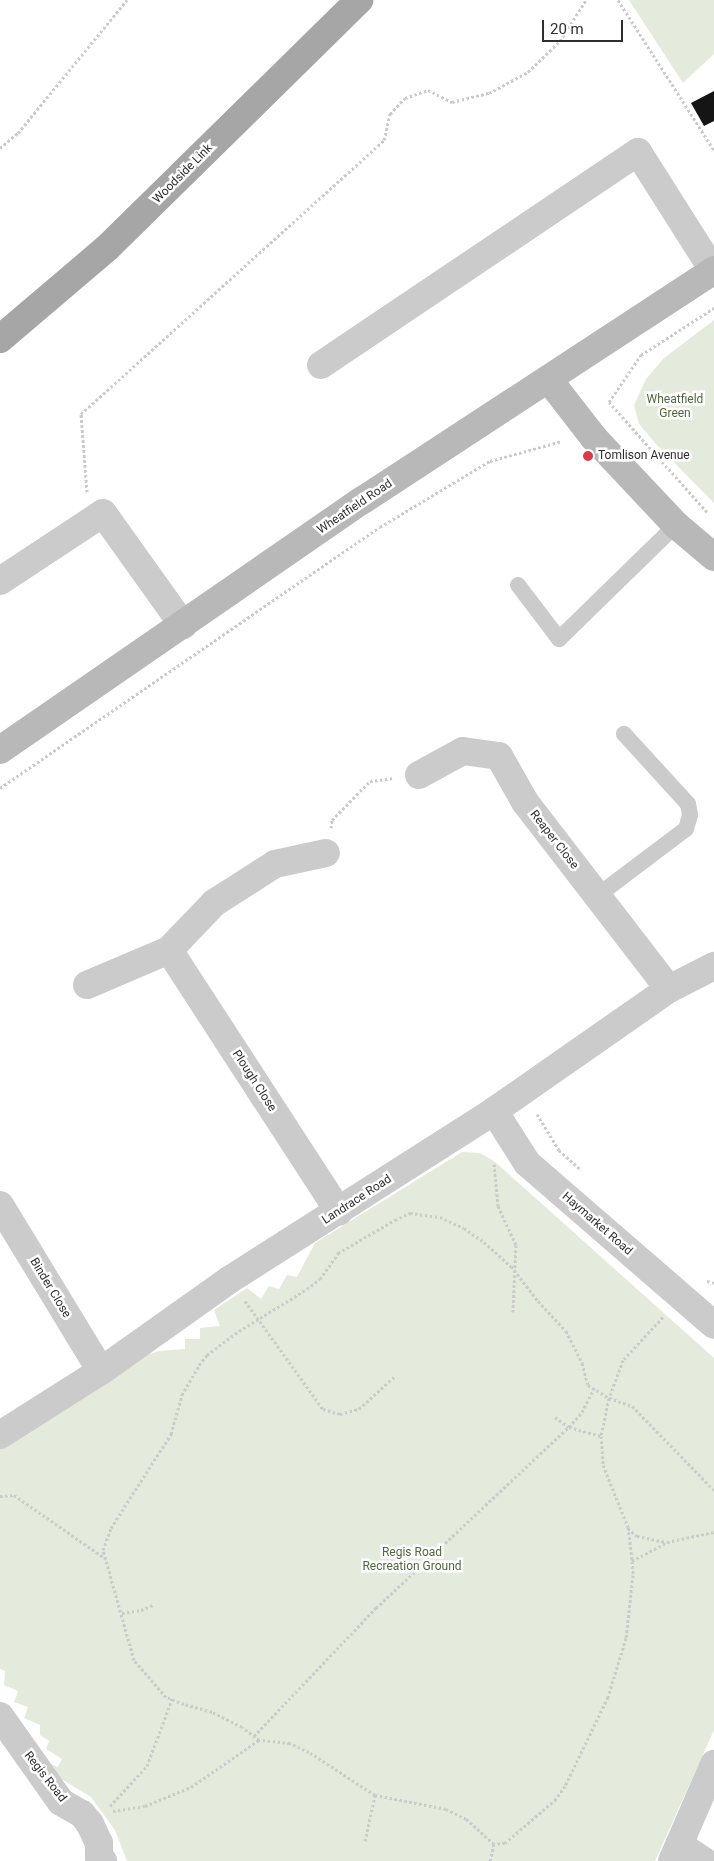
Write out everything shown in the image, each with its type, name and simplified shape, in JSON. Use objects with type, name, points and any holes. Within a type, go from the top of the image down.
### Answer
[{"type":"main road","name":"Woodside Link","points":[[0,339],[107,248],[359,0]]},
{"type":"street","points":[[321,365],[638,152],[714,270]]},
{"type":"street","name":"Wheatfield Road","points":[[0,750],[363,500],[549,380],[714,270]]},
{"type":"street","points":[[549,380],[594,438],[676,525],[714,557]]},
{"type":"street","points":[[0,581],[103,513],[183,625]]},
{"type":"street","name":"Reaper Close","points":[[419,775],[463,751],[499,756],[525,802],[669,989]]},
{"type":"street","points":[[86,985],[169,950],[214,903],[275,864],[326,853]]},
{"type":"street","name":"Plough Close","points":[[169,950],[339,1212]]},
{"type":"street","name":"Landrace Road","points":[[0,1435],[100,1371],[229,1280],[339,1212],[494,1111],[669,989],[714,966]]},
{"type":"street","name":"Haymarket Road","points":[[494,1111],[527,1163],[714,1325]]},
{"type":"street","name":"Binder Close","points":[[0,1205],[100,1371]]},
{"type":"street","name":"Regis Road","points":[[0,1716],[61,1802],[82,1814],[90,1824],[99,1843],[99,1860]]},
{"type":"street","points":[[704,1861],[676,1853],[714,1764]]},
{"type":"lane","points":[[518,585],[559,638],[676,525]]},
{"type":"lane","points":[[598,896],[686,829],[690,815],[688,804],[624,734]]},
{"type":"path","points":[[0,148],[18,133],[127,0]]},
{"type":"path","points":[[89,522],[81,414],[384,140],[390,114],[405,98],[428,90],[452,102],[489,93],[528,72],[560,41],[586,0]]},
{"type":"path","points":[[618,0],[714,150]]},
{"type":"path","points":[[708,513],[609,402],[641,355],[714,308]]},
{"type":"path","points":[[0,788],[380,527],[490,461],[570,438]]},
{"type":"path","points":[[326,853],[332,820],[370,781],[419,775]]},
{"type":"path","points":[[494,1159],[493,1175],[498,1206],[516,1245],[513,1312]]},
{"type":"path","points":[[668,1312],[623,1360],[609,1398],[601,1436],[603,1466],[628,1528],[633,1574],[626,1638],[618,1666],[608,1697],[565,1786],[556,1800],[535,1815],[523,1829],[505,1843],[494,1844],[466,1819],[446,1809],[375,1795],[309,1752],[290,1743],[259,1740],[242,1727],[212,1712],[166,1697],[134,1660],[103,1550],[111,1528],[166,1441],[182,1395],[199,1364],[222,1343],[307,1289],[320,1278],[338,1253],[394,1220],[410,1213],[440,1216],[464,1228],[484,1242],[516,1272],[538,1301],[566,1331],[582,1363],[588,1385],[609,1398],[632,1406],[714,1490]]},
{"type":"path","points":[[229,1280],[323,1409],[340,1414],[359,1409],[394,1376]]},
{"type":"path","points":[[254,1736],[376,1608],[569,1427],[582,1412],[594,1388]]},
{"type":"path","points":[[555,1417],[569,1427],[601,1436]]},
{"type":"path","points":[[0,1496],[14,1495],[106,1559]]},
{"type":"path","points":[[628,1528],[637,1536],[667,1542]]},
{"type":"path","points":[[632,1561],[667,1542],[714,1532]]},
{"type":"path","points":[[122,1613],[141,1610],[154,1605]]},
{"type":"path","points":[[172,1699],[147,1766],[105,1812],[145,1806],[167,1799],[191,1787],[259,1740]]},
{"type":"path","points":[[364,1841],[375,1795]]},
{"type":"path","points":[[490,1861],[494,1844]]},
{"type":"green space","points":[[629,0],[714,0],[714,54],[683,83]]},
{"type":"green space","name":"Wheatfield Green","points":[[714,320],[714,503],[639,424],[634,405],[646,379],[664,358]]},
{"type":"green space","name":"Regis Road Recreation Ground","points":[[462,1152],[480,1153],[494,1161],[714,1358],[714,1730],[655,1861],[127,1861],[115,1830],[91,1797],[53,1774],[43,1761],[58,1767],[62,1759],[46,1749],[49,1741],[40,1735],[40,1725],[24,1718],[28,1707],[14,1702],[18,1691],[4,1685],[5,1671],[0,1669],[0,1449],[137,1358],[159,1351],[185,1349],[185,1339],[200,1339],[200,1328],[220,1326],[214,1310],[247,1288],[261,1299],[269,1286],[279,1289],[287,1275],[297,1277],[315,1243]]},
{"type":"building","points":[[714,91],[714,121],[704,126],[691,103]]},
{"type":"place","name":"Tomlison Avenue","points":[[588,456]]}]
